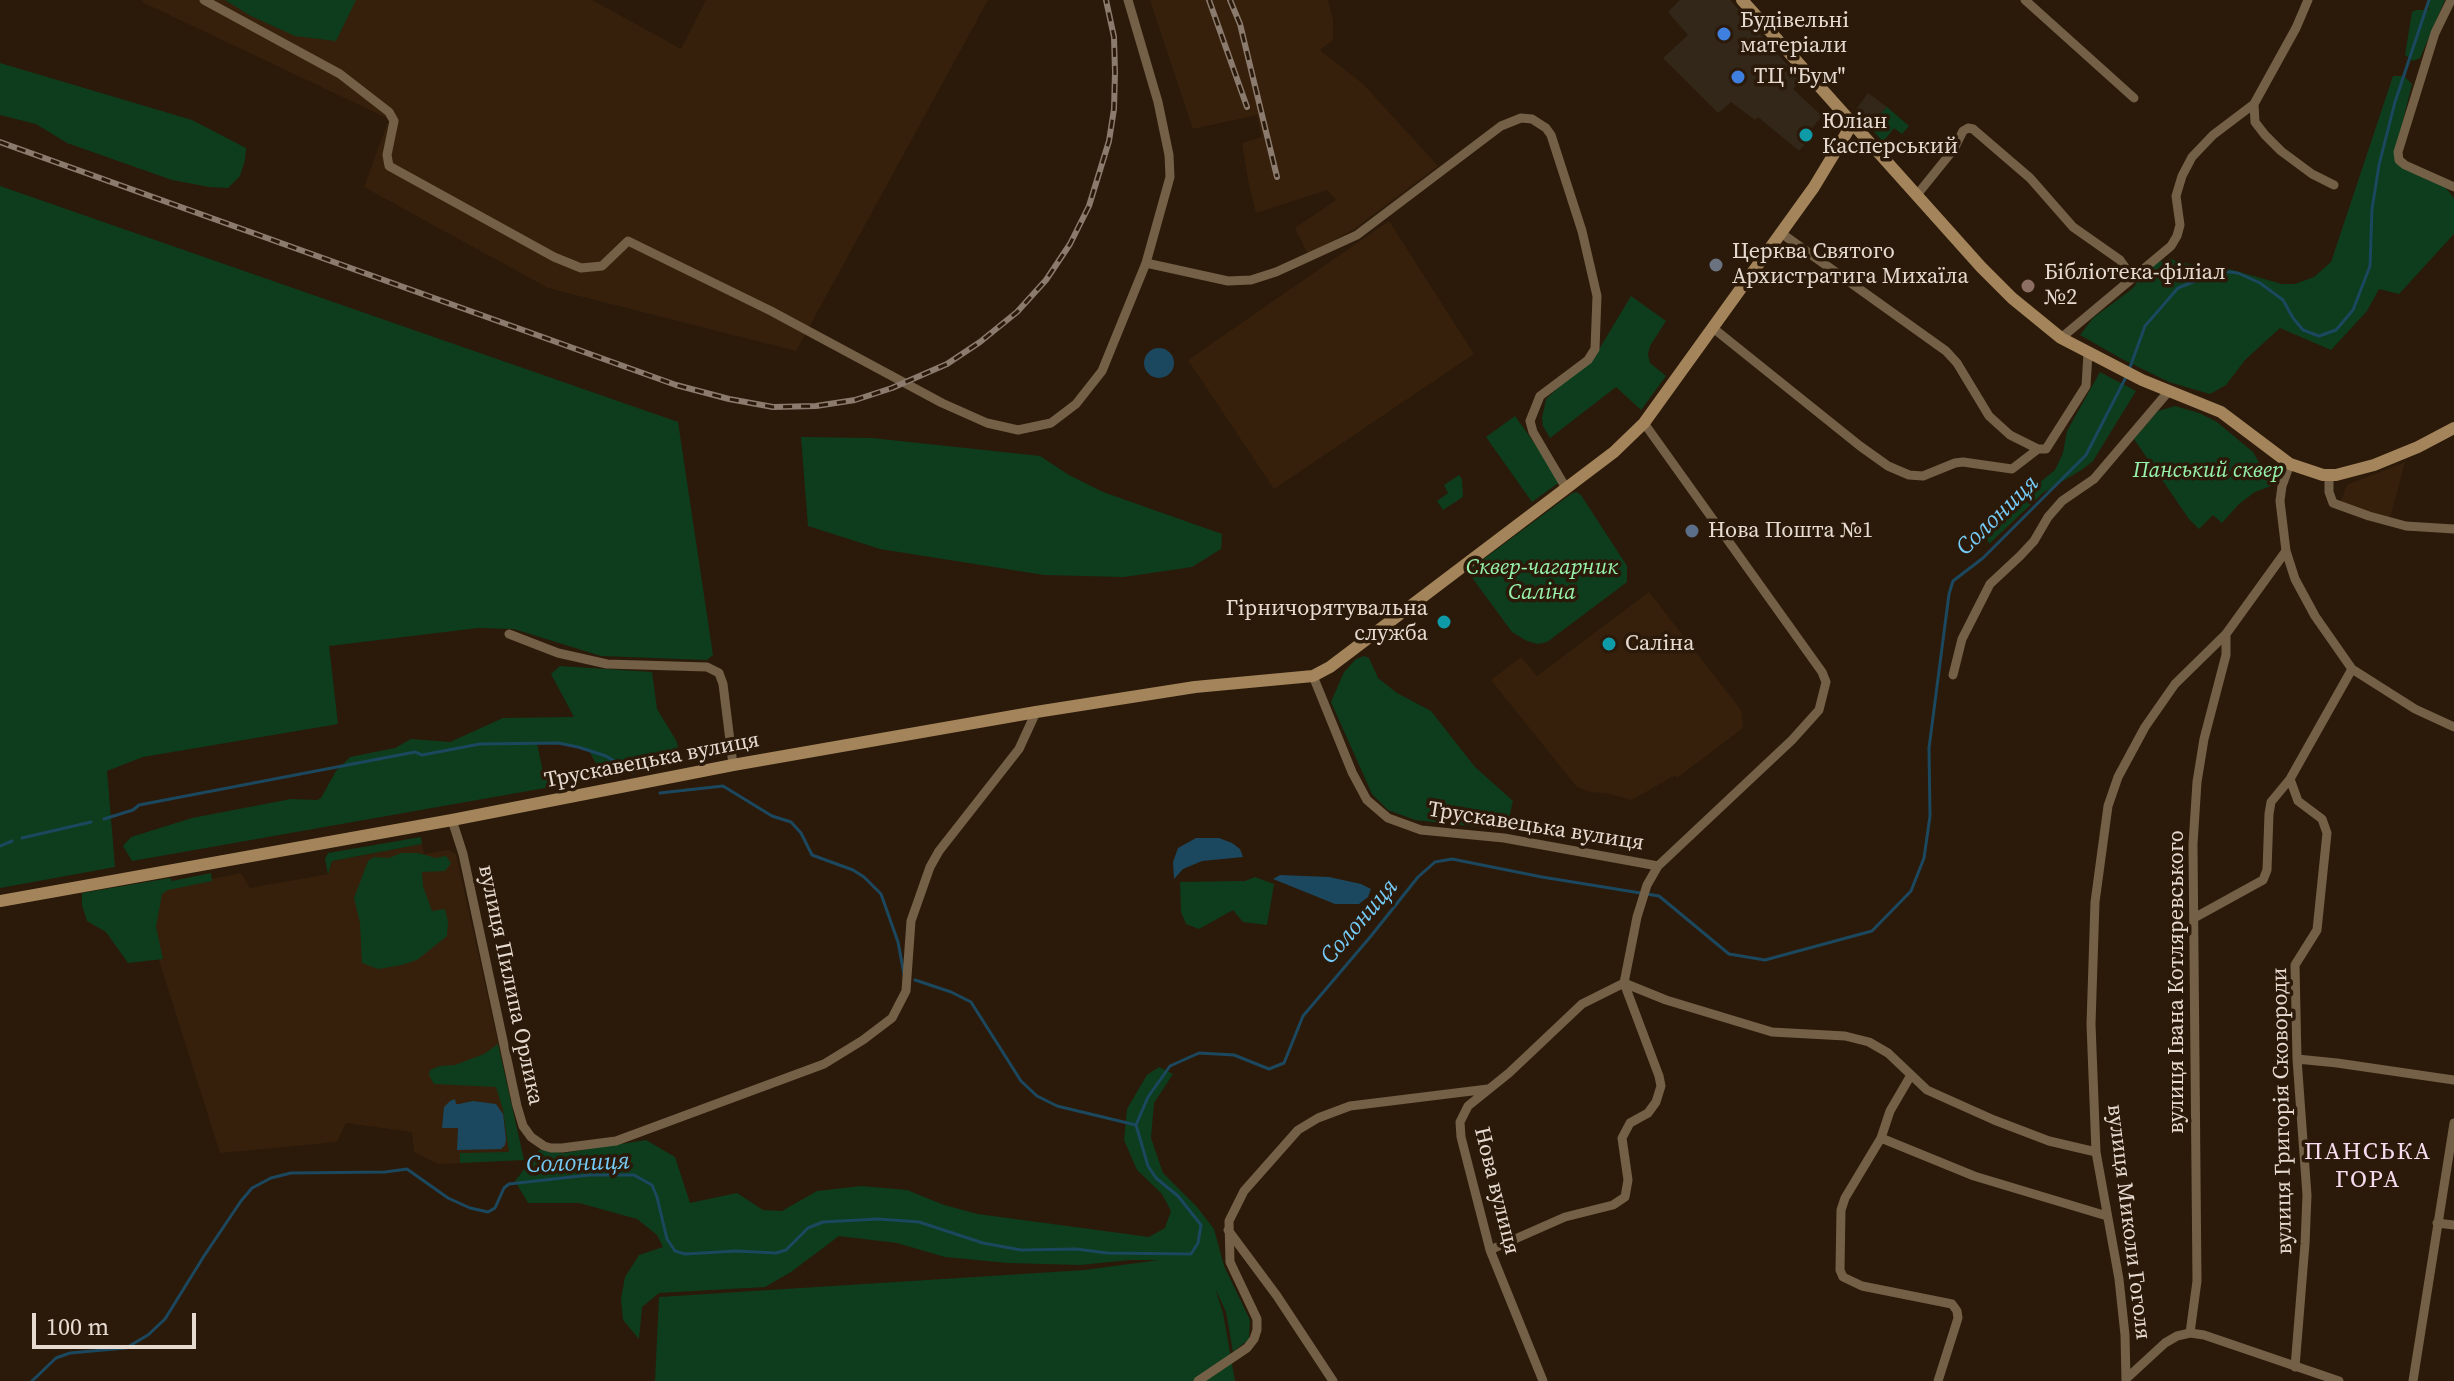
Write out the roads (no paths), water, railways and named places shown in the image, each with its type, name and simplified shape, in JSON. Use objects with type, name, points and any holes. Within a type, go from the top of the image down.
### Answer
[{"type":"street","points":[[204,0],[340,74],[389,112],[394,121],[387,155],[389,166],[554,257],[581,268],[602,266],[628,241],[771,311],[942,403],[987,423],[1018,430],[1051,423],[1076,404],[1102,371],[1146,263],[1170,177],[1158,102],[1128,0]]},
{"type":"street","points":[[1742,0],[1916,196],[2012,298],[2061,338],[2142,380],[2221,412],[2290,464],[2308,471],[2329,475],[2351,472],[2418,447],[2454,428]]},
{"type":"street","points":[[2025,0],[2134,98]]},
{"type":"street","points":[[2061,338],[2171,246],[2180,225],[2176,196],[2192,157],[2213,135],[2254,104],[2308,0]]},
{"type":"street","points":[[2451,0],[2435,33],[2398,152],[2399,160],[2405,165],[2454,187]]},
{"type":"street","points":[[2254,104],[2255,122],[2265,135],[2312,174],[2334,185]]},
{"type":"street","points":[[1146,263],[1228,281],[1251,280],[1276,272],[1357,235],[1501,126],[1521,118],[1532,119],[1543,125],[1551,135],[1582,231],[1597,296],[1595,349],[1588,360],[1540,396],[1530,421],[1533,432],[1566,488]]},
{"type":"street","name":"Трускавецька вулиця","points":[[0,901],[1036,712],[1195,687],[1313,676],[1330,667],[1614,452],[1644,423],[1814,187],[1852,124]]},
{"type":"street","points":[[1916,196],[1954,149],[1963,131],[1973,129],[2030,178],[2073,227],[2120,260],[2132,277]]},
{"type":"street","points":[[1781,233],[1946,351],[1989,416],[2010,435],[2038,449],[2046,449],[2086,386],[2088,353]]},
{"type":"street","points":[[1713,328],[1860,446],[1888,466],[1909,475],[1923,476],[1963,462],[2012,469],[2038,449]]},
{"type":"street","points":[[1953,675],[1962,639],[1990,584],[2034,541],[2062,501],[2094,479],[2168,392]]},
{"type":"street","name":"Трускавецька вулиця","points":[[1313,676],[1352,772],[1367,800],[1388,818],[1421,830],[1504,838],[1658,866],[1792,740],[1819,710],[1826,682],[1822,672],[1644,423]]},
{"type":"street","points":[[2290,464],[2280,501],[2286,551],[2295,579],[2315,616],[2352,669],[2415,709],[2454,727]]},
{"type":"street","points":[[2329,475],[2329,492],[2333,503],[2406,526],[2454,529]]},
{"type":"street","name":"вулиця Миколи Гоголя","points":[[2126,1380],[2119,1279],[2096,1152],[2091,1024],[2095,902],[2108,806],[2118,777],[2145,727],[2175,684],[2226,634],[2286,551]]},
{"type":"street","points":[[509,634],[558,653],[607,664],[707,667],[719,673],[733,765]]},
{"type":"street","name":"вулиця Івана Котляревського","points":[[2190,1333],[2197,1281],[2193,844],[2197,782],[2204,739],[2226,655],[2226,634]]},
{"type":"street","points":[[2194,918],[2263,880],[2267,870],[2271,802],[2309,748],[2352,669]]},
{"type":"street","name":"вулиця Пилипа Орлика","points":[[452,820],[463,854],[523,1126],[531,1137],[551,1148],[616,1141],[824,1064],[892,1018],[906,991],[911,921],[930,867],[939,851],[1019,749],[1036,712]]},
{"type":"street","name":"вулиця Григорія Сковороди","points":[[2290,779],[2298,801],[2322,819],[2327,833],[2317,930],[2295,965],[2297,1059],[2307,1195],[2295,1367]]},
{"type":"street","points":[[1490,1250],[1565,1217],[1613,1205],[1625,1197],[1628,1180],[1622,1138],[1630,1123],[1648,1113],[1656,1102],[1661,1086],[1624,983],[1637,917],[1647,885],[1658,866]]},
{"type":"street","points":[[1624,983],[1666,1000],[1772,1032],[1845,1036],[1869,1042],[1888,1053],[1927,1090],[2049,1141],[2096,1152]]},
{"type":"street","name":"Нова вулиця","points":[[1543,1381],[1490,1250],[1461,1137],[1460,1122],[1468,1106],[1582,1004],[1624,983]]},
{"type":"street","points":[[2297,1059],[2454,1080]]},
{"type":"street","points":[[1911,1075],[1890,1111],[1881,1138],[1845,1198],[1841,1210],[1840,1270],[1843,1277],[1862,1286],[1952,1304],[1958,1318],[1938,1381]]},
{"type":"street","points":[[1198,1381],[1247,1348],[1254,1339],[1257,1319],[1230,1262],[1228,1230],[1233,1210],[1244,1191],[1298,1130],[1318,1118],[1350,1106],[1488,1089]]},
{"type":"street","points":[[2413,1381],[2454,1123]]},
{"type":"street","points":[[1881,1138],[1974,1176],[2107,1216]]},
{"type":"street","points":[[2437,1223],[2454,1225]]},
{"type":"street","points":[[1228,1230],[1277,1296],[1333,1381]]},
{"type":"street","points":[[2126,1380],[2165,1343],[2190,1333],[2339,1381]]},
{"type":"water","points":[[1159,348],[1170,352],[1174,363],[1170,374],[1159,378],[1148,374],[1144,363],[1148,352]]},
{"type":"water","points":[[1196,838],[1219,838],[1232,843],[1240,849],[1243,857],[1202,861],[1183,869],[1174,879],[1173,862],[1178,848]]},
{"type":"water","points":[[1280,875],[1329,877],[1371,889],[1368,897],[1359,904],[1335,904],[1273,879]]},
{"type":"water","points":[[455,1099],[456,1104],[473,1101],[496,1104],[503,1114],[506,1139],[501,1149],[457,1150],[458,1128],[442,1128],[444,1107]]},
{"type":"waterway","name":"Солониця","points":[[2129,370],[2145,326],[2178,288],[2220,271],[2238,273],[2260,283],[2283,300],[2303,330],[2319,336],[2336,330],[2353,310],[2370,266],[2372,209],[2379,165],[2395,102],[2429,0]]},
{"type":"waterway","name":"Солониця","points":[[32,1381],[56,1358],[70,1353],[126,1348],[148,1335],[165,1319],[252,1188],[271,1178],[291,1173],[407,1169],[448,1198],[488,1212],[495,1208],[509,1184],[589,1175],[634,1175],[652,1185],[667,1239],[675,1251],[685,1254],[736,1251],[776,1253],[786,1250],[808,1228],[823,1222],[878,1219],[919,1222],[983,1243],[1021,1250],[1191,1254],[1198,1243],[1201,1225],[1148,1166],[1136,1125],[1148,1097],[1170,1066],[1199,1053],[1234,1055],[1269,1069],[1284,1063],[1303,1016],[1418,877],[1435,862],[1452,859],[1659,896],[1729,954],[1765,960],[1872,931],[1911,891],[1924,858],[1930,816],[1929,748],[1953,581],[1983,558],[2086,455],[2126,377]]},
{"type":"waterway","points":[[104,819],[133,810],[139,805],[415,752],[422,755],[480,744],[558,743],[606,756],[633,773]]},
{"type":"waterway","points":[[660,793],[723,786],[772,816],[791,822],[801,833],[812,855],[853,870],[881,894],[898,942],[904,974]]},
{"type":"waterway","points":[[22,838],[91,822]]},
{"type":"waterway","points":[[0,846],[12,841]]},
{"type":"waterway","points":[[915,980],[971,1002],[1021,1081],[1037,1096],[1057,1106],[1136,1125]]},
{"type":"railway","points":[[0,142],[676,385],[773,407],[816,406],[855,400],[947,364],[1017,312],[1046,280],[1070,244],[1089,206],[1109,141],[1115,72],[1114,37],[1106,0]]},
{"type":"railway","points":[[1209,0],[1247,107]]},
{"type":"railway","points":[[1230,0],[1240,24],[1277,177]]},
{"type":"place","name":"Будівельні матеріали","points":[[1724,34]]},
{"type":"place","name":"ТЦ \"Бум\"","points":[[1738,77]]},
{"type":"place","name":"Юліан Касперський","points":[[1806,135]]},
{"type":"place","name":"Церква Святого Архистратига Михаїла","points":[[1716,265]]},
{"type":"place","name":"Бібліотека-філіал №2","points":[[2028,286]]},
{"type":"place","name":"Нова Пошта №1","points":[[1692,531]]},
{"type":"place","name":"Гірничорятувальна служба","points":[[1444,622]]},
{"type":"place","name":"Саліна","points":[[1609,644]]},
{"type":"district","name":"ПАНСЬКА ГОРА","points":[[2368,1167]]},
{"type":"park label","name":"Панський сквер","points":[[2208,471]]},
{"type":"park label","name":"Сквер-чагарник Саліна","points":[[1542,580]]}]
